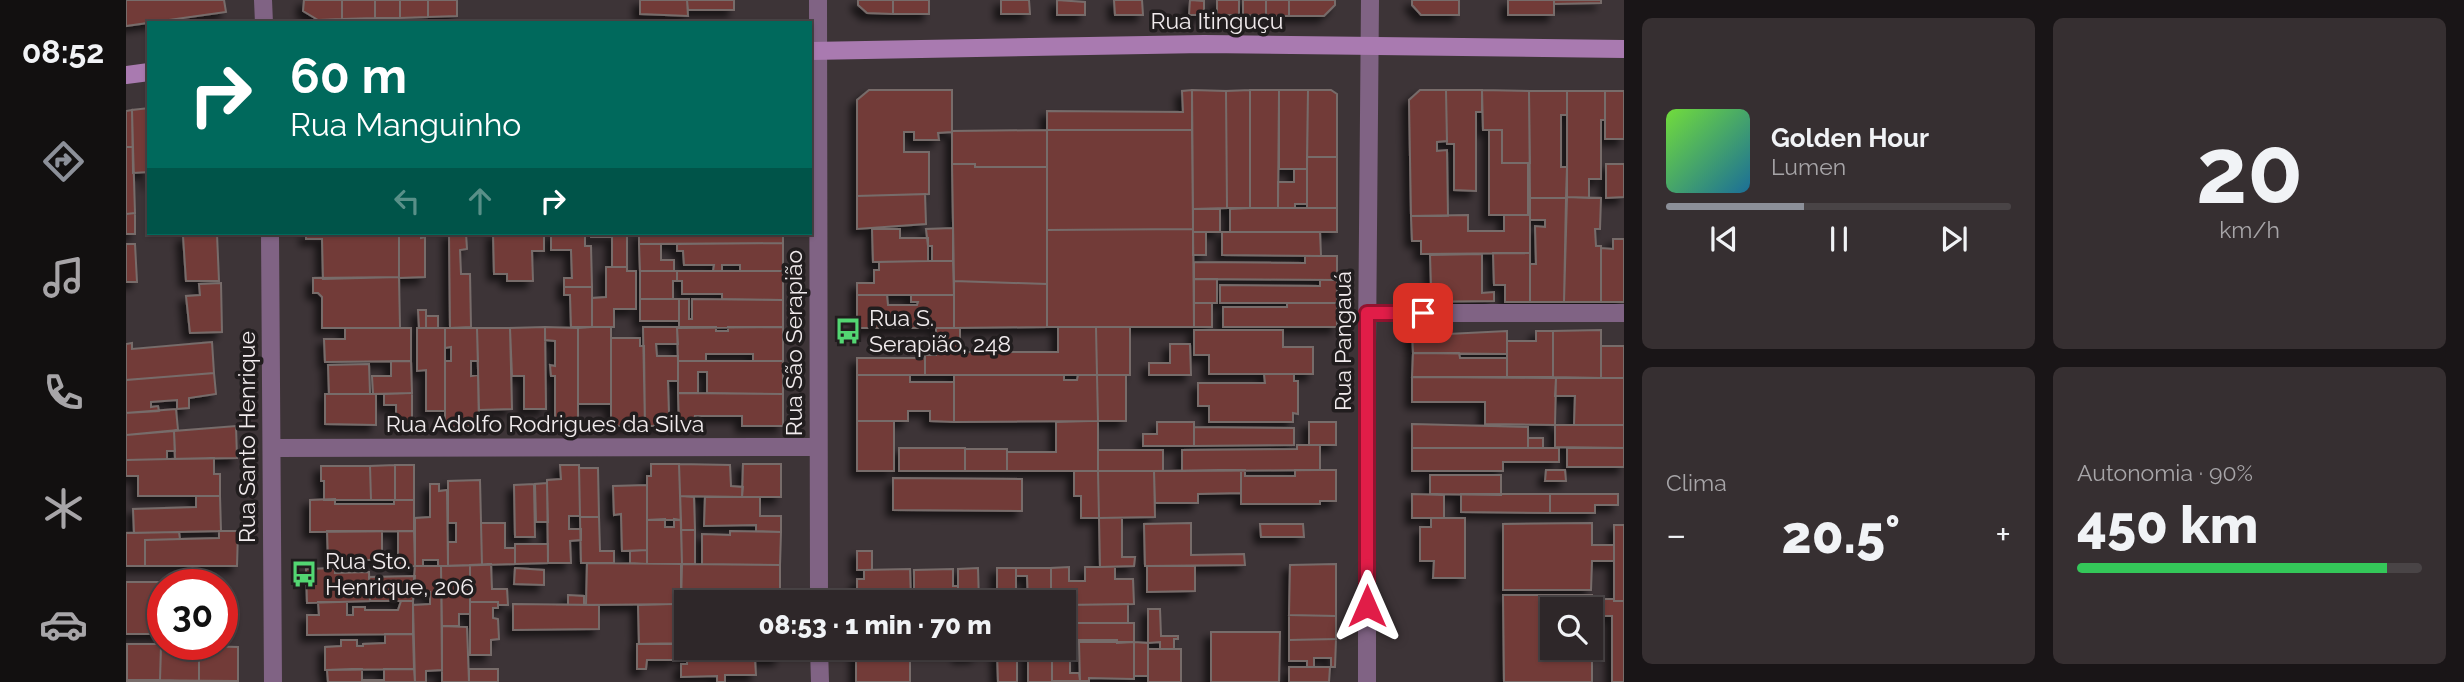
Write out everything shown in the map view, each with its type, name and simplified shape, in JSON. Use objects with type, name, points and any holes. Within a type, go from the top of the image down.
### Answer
[{"type":"main road","name":"Rua Itinguçu","points":[[814,51],[1204,44],[1624,49]]},
{"type":"main road","points":[[126,75],[147,72]]},
{"type":"street","points":[[263,0],[264,21]]},
{"type":"street","name":"Rua São Serapião","points":[[818,0],[814,51],[819,590]]},
{"type":"street","name":"Rua Pangauá","points":[[1367,682],[1370,0]]},
{"type":"street","name":"Rua Santo Henrique","points":[[270,235],[273,682]]},
{"type":"street","points":[[1367,313],[1624,313]]},
{"type":"street","name":"Rua Adolfo Rodrigues da Silva","points":[[272,448],[818,447]]},
{"type":"street","points":[[819,660],[820,682]]},
{"type":"building","points":[[126,0],[224,0],[226,12],[126,26]]},
{"type":"building","points":[[304,0],[342,0],[342,19],[318,20],[303,11]]},
{"type":"building","points":[[342,0],[375,0],[375,18],[342,19]]},
{"type":"building","points":[[375,0],[400,0],[400,18],[375,18]]},
{"type":"building","points":[[400,0],[428,0],[428,17],[400,18]]},
{"type":"building","points":[[428,0],[457,0],[457,16],[428,17]]},
{"type":"building","points":[[640,0],[687,0],[688,16],[640,14]]},
{"type":"building","points":[[687,0],[734,0],[734,10],[688,10]]},
{"type":"building","points":[[858,0],[893,0],[893,14],[867,13],[858,5]]},
{"type":"building","points":[[893,0],[929,0],[929,14],[893,14]]},
{"type":"building","points":[[1001,0],[1029,0],[1030,14],[1001,14]]},
{"type":"building","points":[[1057,0],[1085,2],[1085,15],[1057,15]]},
{"type":"building","points":[[1114,0],[1142,0],[1143,15],[1115,15]]},
{"type":"building","points":[[1190,0],[1204,1],[1204,15],[1189,15]]},
{"type":"building","points":[[1217,0],[1239,0],[1239,15],[1217,15]]},
{"type":"building","points":[[1243,0],[1266,0],[1266,16],[1243,15]]},
{"type":"building","points":[[1266,0],[1289,0],[1289,16],[1266,16]]},
{"type":"building","points":[[1289,0],[1335,0],[1335,5],[1324,16],[1289,16]]},
{"type":"building","points":[[1412,0],[1459,0],[1459,15],[1421,15],[1412,5]]},
{"type":"building","points":[[1508,0],[1554,0],[1554,15],[1508,15]]},
{"type":"building","points":[[1554,0],[1601,0],[1601,3],[1554,4]]},
{"type":"building","points":[[869,90],[952,90],[952,132],[938,133],[939,140],[914,140],[914,132],[904,132],[904,152],[929,152],[929,194],[857,196],[857,100]]},
{"type":"building","points":[[1192,90],[1226,91],[1227,208],[1193,209]]},
{"type":"building","points":[[1192,90],[1192,130],[1047,130],[1047,111],[1183,112],[1182,91]]},
{"type":"building","points":[[1250,90],[1250,208],[1227,208],[1226,91]]},
{"type":"building","points":[[1250,90],[1279,90],[1278,208],[1250,208]]},
{"type":"building","points":[[1279,90],[1308,90],[1307,169],[1279,169]]},
{"type":"building","points":[[1308,90],[1331,90],[1337,94],[1337,157],[1307,157]]},
{"type":"building","points":[[1420,90],[1446,90],[1447,141],[1437,142],[1437,151],[1447,150],[1448,216],[1411,216],[1409,100]]},
{"type":"building","points":[[1446,90],[1482,90],[1482,112],[1476,112],[1476,191],[1454,190],[1454,144],[1447,144]]},
{"type":"building","points":[[1482,90],[1529,91],[1530,163],[1502,163],[1502,130],[1483,130]]},
{"type":"building","points":[[1529,91],[1567,91],[1567,115],[1561,115],[1561,167],[1567,167],[1566,198],[1530,198]]},
{"type":"building","points":[[1567,91],[1605,91],[1605,120],[1601,120],[1601,179],[1589,179],[1589,198],[1567,197]]},
{"type":"building","points":[[1605,91],[1624,91],[1624,139],[1605,139]]},
{"type":"building","points":[[147,108],[147,172],[133,173],[132,110]]},
{"type":"building","points":[[132,110],[133,147],[126,147],[126,111]]},
{"type":"building","points":[[1047,130],[1047,167],[975,167],[975,164],[952,164],[952,131]]},
{"type":"building","points":[[1047,130],[1192,130],[1193,229],[1047,230]]},
{"type":"building","points":[[1489,130],[1502,130],[1502,163],[1528,163],[1528,215],[1489,215]]},
{"type":"building","points":[[126,147],[133,147],[135,213],[126,214]]},
{"type":"building","points":[[1307,157],[1337,157],[1337,208],[1307,208]]},
{"type":"building","points":[[952,164],[975,164],[975,167],[1047,167],[1047,284],[954,281]]},
{"type":"building","points":[[1606,164],[1624,164],[1624,197],[1606,198]]},
{"type":"building","points":[[1294,169],[1307,169],[1307,204],[1295,204],[1295,208],[1278,208],[1278,182],[1294,182]]},
{"type":"building","points":[[925,194],[926,224],[857,229],[857,196]]},
{"type":"building","points":[[1567,197],[1601,198],[1600,229],[1595,229],[1596,246],[1601,246],[1601,302],[1564,302]]},
{"type":"building","points":[[1530,198],[1566,198],[1564,302],[1530,302],[1530,264],[1536,264],[1535,226],[1545,227],[1545,220],[1530,220]]},
{"type":"building","points":[[1337,208],[1337,232],[1230,232],[1230,209]]},
{"type":"building","points":[[1193,209],[1220,209],[1220,232],[1193,232]]},
{"type":"building","points":[[135,213],[135,234],[126,234],[126,214]]},
{"type":"building","points":[[1468,215],[1468,231],[1504,231],[1504,215],[1530,215],[1530,253],[1421,254],[1421,241],[1412,241],[1411,216]]},
{"type":"building","points":[[953,228],[953,261],[932,261],[932,246],[928,246],[926,229]]},
{"type":"building","points":[[872,229],[900,229],[900,238],[928,238],[928,261],[873,262]]},
{"type":"building","points":[[1193,229],[1194,327],[1047,327],[1047,230]]},
{"type":"building","points":[[1193,232],[1206,232],[1206,255],[1193,255]]},
{"type":"building","points":[[1222,232],[1320,232],[1321,256],[1222,255]]},
{"type":"building","points":[[217,235],[219,281],[186,281],[183,236]]},
{"type":"building","points":[[306,235],[399,235],[399,277],[323,279],[322,239],[306,239]]},
{"type":"building","points":[[399,235],[425,237],[425,277],[399,278]]},
{"type":"building","points":[[449,235],[466,235],[467,249],[460,250],[461,274],[470,274],[471,327],[450,328]]},
{"type":"building","points":[[493,235],[544,236],[544,251],[532,251],[533,281],[507,281],[507,274],[494,274]]},
{"type":"building","points":[[551,235],[585,235],[585,246],[591,246],[592,287],[564,287],[564,278],[572,278],[571,250],[551,250]]},
{"type":"building","points":[[627,235],[627,267],[612,267],[612,237],[591,237]]},
{"type":"building","points":[[639,235],[783,235],[783,243],[639,244]]},
{"type":"building","points":[[1613,239],[1624,239],[1624,302],[1601,302],[1601,248],[1613,249]]},
{"type":"building","points":[[783,243],[783,271],[740,271],[740,265],[722,265],[722,271],[713,271],[714,265],[684,265],[683,251],[677,251],[677,244]]},
{"type":"building","points":[[126,244],[135,244],[137,282],[126,282]]},
{"type":"building","points":[[639,244],[661,244],[661,260],[674,260],[674,271],[640,271]]},
{"type":"building","points":[[1493,253],[1530,253],[1530,302],[1505,302],[1505,285],[1494,285]]},
{"type":"building","points":[[1482,254],[1482,293],[1494,292],[1494,301],[1413,302],[1413,287],[1431,287],[1430,255]]},
{"type":"building","points":[[1305,256],[1337,256],[1337,280],[1194,279],[1194,262],[1305,263]]},
{"type":"building","points":[[953,261],[954,295],[857,295],[857,283],[874,283],[874,270],[879,270],[879,262]]},
{"type":"building","points":[[606,267],[627,267],[627,271],[636,271],[636,309],[614,309],[614,327],[592,327],[592,298],[606,297]]},
{"type":"building","points":[[640,271],[677,271],[677,281],[673,281],[673,299],[640,299]]},
{"type":"building","points":[[677,271],[783,271],[783,300],[722,299],[722,294],[682,294],[682,281],[677,281]]},
{"type":"building","points":[[399,277],[400,328],[322,328],[322,297],[313,293],[313,278]]},
{"type":"building","points":[[1194,279],[1217,279],[1217,303],[1194,303]]},
{"type":"building","points":[[1320,280],[1337,280],[1337,303],[1220,303],[1220,285],[1320,286]]},
{"type":"building","points":[[954,281],[1047,284],[1047,327],[954,328]]},
{"type":"building","points":[[221,283],[222,332],[190,333],[186,296],[200,295],[199,284]]},
{"type":"building","points":[[564,287],[592,287],[592,327],[571,327],[570,295],[564,295]]},
{"type":"building","points":[[857,295],[887,295],[888,305],[917,305],[918,302],[911,302],[911,295],[954,295],[954,328],[857,328]]},
{"type":"building","points":[[640,299],[679,299],[679,321],[640,321]]},
{"type":"building","points":[[679,299],[689,299],[689,319],[692,319],[692,299],[783,300],[783,327],[679,328]]},
{"type":"building","points":[[1194,303],[1212,303],[1212,327],[1194,327]]},
{"type":"building","points":[[1287,303],[1337,303],[1337,327],[1223,327],[1223,307],[1287,307]]},
{"type":"building","points":[[418,310],[426,310],[426,328],[419,328]]},
{"type":"building","points":[[426,316],[438,316],[438,328],[426,328]]},
{"type":"building","points":[[545,327],[578,328],[578,420],[555,421],[555,376],[551,376],[550,365],[555,366],[555,341],[545,340]]},
{"type":"building","points":[[545,327],[546,409],[524,409],[524,376],[512,376],[510,328]]},
{"type":"building","points":[[611,327],[611,404],[578,404],[578,328]]},
{"type":"building","points":[[643,327],[677,327],[678,344],[656,344],[657,356],[678,356],[678,381],[668,381],[669,414],[678,414],[679,426],[645,426]]},
{"type":"building","points":[[677,327],[716,327],[716,331],[728,331],[728,327],[783,327],[783,361],[753,361],[753,354],[706,354],[706,361],[678,361]]},
{"type":"building","points":[[1058,327],[1096,327],[1097,375],[925,375],[925,355],[936,355],[936,328],[960,328],[960,352],[1058,352]]},
{"type":"building","points":[[1096,327],[1130,327],[1130,375],[1097,375]]},
{"type":"building","points":[[345,328],[411,328],[411,361],[325,362],[324,339],[345,339]]},
{"type":"building","points":[[417,328],[445,328],[445,411],[426,411],[426,370],[417,371]]},
{"type":"building","points":[[445,328],[477,328],[478,361],[471,361],[471,376],[478,375],[479,427],[445,427],[445,361],[451,361],[451,347],[445,348]]},
{"type":"building","points":[[477,328],[510,328],[512,409],[479,410]]},
{"type":"building","points":[[1194,330],[1283,330],[1283,347],[1313,347],[1313,374],[1209,374],[1209,355],[1194,355]]},
{"type":"building","points":[[1601,330],[1601,378],[1553,377],[1553,331]]},
{"type":"building","points":[[1412,331],[1447,331],[1448,334],[1507,331],[1507,354],[1413,353]]},
{"type":"building","points":[[1536,331],[1553,331],[1553,377],[1507,377],[1507,341],[1536,341]]},
{"type":"building","points":[[611,338],[640,338],[640,346],[644,346],[645,426],[611,426]]},
{"type":"building","points":[[212,342],[214,373],[126,380],[126,344],[132,343],[132,349]]},
{"type":"building","points":[[1170,344],[1190,344],[1191,375],[1149,375],[1149,363],[1170,363]]},
{"type":"building","points":[[1601,346],[1624,346],[1624,378],[1601,378]]},
{"type":"building","points":[[1413,353],[1459,353],[1460,358],[1507,358],[1507,377],[1412,377]]},
{"type":"building","points":[[857,358],[925,358],[925,375],[857,375]]},
{"type":"building","points":[[391,361],[411,361],[412,393],[373,394],[372,376],[391,376]]},
{"type":"building","points":[[678,361],[783,361],[783,394],[707,393],[707,372],[698,372],[698,393],[678,393]]},
{"type":"building","points":[[369,364],[370,394],[329,394],[328,365]]},
{"type":"building","points":[[214,373],[216,394],[189,398],[189,408],[177,409],[177,400],[151,402],[151,407],[158,406],[159,411],[126,413],[126,380]]},
{"type":"building","points":[[1264,374],[1294,374],[1294,381],[1298,381],[1298,414],[1293,413],[1293,422],[1209,422],[1209,406],[1198,406],[1198,383],[1265,383]]},
{"type":"building","points":[[857,375],[910,375],[910,382],[954,382],[954,422],[930,421],[930,411],[908,411],[908,421],[857,421]]},
{"type":"building","points":[[954,375],[1064,375],[1064,380],[1077,380],[1078,375],[1097,375],[1098,421],[954,422]]},
{"type":"building","points":[[1097,375],[1126,375],[1126,421],[1098,421]]},
{"type":"building","points":[[1412,377],[1556,378],[1555,425],[1485,424],[1485,402],[1412,402]]},
{"type":"building","points":[[1556,378],[1624,378],[1624,425],[1574,425],[1575,396],[1555,396]]},
{"type":"building","points":[[412,393],[412,424],[396,424],[396,405],[384,405],[384,394]]},
{"type":"building","points":[[678,393],[783,394],[783,426],[742,426],[742,416],[695,416],[695,426],[679,426]]},
{"type":"building","points":[[325,394],[376,394],[376,425],[325,424]]},
{"type":"building","points":[[176,409],[178,430],[126,435],[126,413]]},
{"type":"building","points":[[857,421],[894,421],[894,471],[857,471]]},
{"type":"building","points":[[1098,421],[1098,471],[1007,471],[1007,452],[1056,452],[1056,422]]},
{"type":"building","points":[[1157,422],[1194,422],[1194,446],[1143,446],[1143,434],[1157,434]]},
{"type":"building","points":[[1309,422],[1336,422],[1336,445],[1309,445]]},
{"type":"building","points":[[1412,424],[1528,427],[1528,448],[1412,448]]},
{"type":"building","points":[[1555,425],[1624,425],[1624,448],[1555,447]]},
{"type":"building","points":[[236,426],[237,458],[175,459],[174,431]]},
{"type":"building","points":[[1194,427],[1294,428],[1294,445],[1194,446]]},
{"type":"building","points":[[174,431],[175,451],[167,451],[167,460],[126,460],[126,435]]},
{"type":"building","points":[[1528,438],[1543,438],[1543,448],[1528,448]]},
{"type":"building","points":[[1297,445],[1320,445],[1320,470],[1182,471],[1182,450],[1297,449]]},
{"type":"building","points":[[899,448],[965,448],[965,471],[899,471]]},
{"type":"building","points":[[1412,448],[1559,448],[1559,462],[1503,462],[1503,471],[1412,471]]},
{"type":"building","points":[[1567,448],[1624,448],[1624,467],[1567,467]]},
{"type":"building","points":[[965,449],[1007,449],[1007,471],[965,471]]},
{"type":"building","points":[[1098,450],[1163,450],[1163,471],[1098,471]]},
{"type":"building","points":[[214,458],[214,474],[220,474],[220,496],[138,496],[138,476],[126,476],[126,460]]},
{"type":"building","points":[[651,464],[679,464],[681,520],[647,520],[647,476],[651,476]]},
{"type":"building","points":[[679,464],[730,465],[731,486],[743,487],[742,497],[680,496]]},
{"type":"building","points":[[743,464],[781,464],[781,497],[742,497]]},
{"type":"building","points":[[395,465],[395,500],[371,500],[370,466]]},
{"type":"building","points":[[395,465],[414,465],[414,500],[395,500]]},
{"type":"building","points":[[560,465],[579,465],[580,516],[569,516],[569,529],[581,529],[581,540],[570,541],[571,563],[548,563],[547,480],[561,479]]},
{"type":"building","points":[[321,466],[370,466],[371,500],[324,500]]},
{"type":"building","points":[[579,468],[598,468],[599,517],[580,517]]},
{"type":"building","points":[[1241,470],[1245,470],[1245,476],[1295,476],[1295,470],[1336,470],[1336,501],[1320,501],[1320,504],[1241,504]]},
{"type":"building","points":[[1241,470],[1241,493],[1198,494],[1198,503],[1155,503],[1154,471]]},
{"type":"building","points":[[1546,470],[1565,470],[1566,481],[1545,481]]},
{"type":"building","points":[[1074,471],[1098,471],[1099,518],[1081,518],[1081,496],[1074,496]]},
{"type":"building","points":[[1098,471],[1154,471],[1155,517],[1099,518]]},
{"type":"building","points":[[1430,475],[1501,475],[1501,495],[1430,494]]},
{"type":"building","points":[[893,478],[1022,479],[1022,511],[893,510]]},
{"type":"building","points":[[480,480],[482,565],[448,566],[448,542],[456,542],[456,523],[448,523],[448,481]]},
{"type":"building","points":[[547,483],[548,522],[536,522],[535,484]]},
{"type":"building","points":[[430,484],[439,484],[439,491],[447,490],[448,566],[438,566],[438,560],[423,560],[423,566],[415,566],[415,518],[430,517]]},
{"type":"building","points":[[534,484],[535,537],[515,537],[514,485]]},
{"type":"building","points":[[647,485],[647,550],[622,551],[621,514],[614,515],[613,486]]},
{"type":"building","points":[[1412,494],[1444,495],[1444,518],[1412,518]]},
{"type":"building","points":[[1461,494],[1550,494],[1550,513],[1461,512]]},
{"type":"building","points":[[1550,494],[1618,494],[1618,505],[1595,505],[1595,513],[1550,513]]},
{"type":"building","points":[[196,496],[220,496],[221,531],[134,533],[133,509],[196,507]]},
{"type":"building","points":[[680,496],[694,497],[695,530],[681,530]]},
{"type":"building","points":[[705,497],[760,497],[760,516],[781,516],[781,532],[756,531],[756,525],[704,526]]},
{"type":"building","points":[[335,499],[335,504],[394,504],[394,500],[414,500],[414,531],[310,532],[310,500]]},
{"type":"building","points":[[580,517],[599,517],[600,551],[614,551],[614,563],[581,563]]},
{"type":"building","points":[[1099,518],[1122,518],[1122,557],[1135,557],[1134,566],[1100,567]]},
{"type":"building","points":[[1431,518],[1465,518],[1465,578],[1433,578],[1434,561],[1420,561],[1420,527],[1431,527]]},
{"type":"building","points":[[665,519],[665,527],[674,527],[674,519],[681,520],[682,564],[647,564],[647,520]]},
{"type":"building","points":[[481,523],[505,523],[505,548],[515,548],[515,564],[482,565]]},
{"type":"building","points":[[1191,523],[1191,555],[1244,554],[1245,565],[1145,566],[1144,524]]},
{"type":"building","points":[[1592,523],[1592,545],[1614,545],[1614,561],[1592,561],[1591,590],[1503,590],[1503,524]]},
{"type":"building","points":[[1260,524],[1303,524],[1304,537],[1261,537]]},
{"type":"building","points":[[1614,525],[1624,525],[1624,601],[1614,601]]},
{"type":"building","points":[[681,530],[695,530],[695,564],[682,564]]},
{"type":"building","points":[[219,531],[238,531],[237,566],[145,566],[145,540],[219,538]]},
{"type":"building","points":[[327,531],[382,531],[382,560],[328,560]]},
{"type":"building","points":[[398,531],[414,531],[415,566],[398,567]]},
{"type":"building","points":[[730,531],[781,532],[780,565],[702,564],[702,534],[730,535]]},
{"type":"building","points":[[179,532],[180,539],[145,540],[145,566],[126,566],[126,533]]},
{"type":"building","points":[[515,544],[548,544],[548,563],[515,564]]},
{"type":"building","points":[[647,550],[647,564],[630,563],[630,551]]},
{"type":"building","points":[[857,551],[872,551],[872,570],[857,570]]},
{"type":"building","points":[[587,563],[681,564],[681,590],[674,590],[674,604],[586,605]]},
{"type":"building","points":[[491,564],[492,589],[507,589],[508,605],[498,605],[498,602],[470,602],[470,565]]},
{"type":"building","points":[[682,564],[780,565],[780,590],[681,590]]},
{"type":"building","points":[[1336,564],[1336,616],[1289,615],[1290,565]]},
{"type":"building","points":[[470,565],[470,614],[459,614],[459,626],[442,626],[441,566]]},
{"type":"building","points":[[415,566],[441,566],[442,670],[426,671],[426,682],[415,682],[413,605],[430,604],[430,592],[413,592]]},
{"type":"building","points":[[1147,566],[1195,566],[1195,591],[1147,592]]},
{"type":"building","points":[[1069,567],[1069,581],[1085,581],[1085,567],[1115,567],[1115,579],[1133,579],[1134,604],[1076,605],[1076,590],[1051,590],[1051,568]]},
{"type":"building","points":[[335,568],[335,573],[369,572],[370,601],[307,603],[306,569]]},
{"type":"building","points":[[515,568],[544,570],[544,585],[514,584]]},
{"type":"building","points":[[978,568],[979,590],[958,590],[958,569]]},
{"type":"building","points":[[997,568],[1016,568],[1016,590],[997,590]]},
{"type":"building","points":[[1016,568],[1051,568],[1051,590],[1028,590],[1027,576],[1016,576]]},
{"type":"building","points":[[910,569],[911,590],[857,590],[857,579],[864,579],[864,570]]},
{"type":"building","points":[[953,569],[953,586],[958,586],[958,590],[914,590],[914,570]]},
{"type":"building","points":[[415,576],[413,601],[370,601],[369,577]]},
{"type":"building","points":[[126,582],[147,582],[147,634],[126,634]]},
{"type":"building","points":[[568,595],[584,596],[584,605],[568,605]]},
{"type":"building","points":[[1503,595],[1592,595],[1540,597],[1540,660],[1592,660],[1592,682],[1504,682]]},
{"type":"building","points":[[1603,599],[1624,601],[1624,682],[1612,682],[1612,616],[1603,616]]},
{"type":"building","points":[[401,601],[413,601],[413,634],[307,635],[307,615],[319,615],[318,602],[347,602],[347,615],[353,615],[353,607],[365,607],[365,610],[398,610]]},
{"type":"building","points":[[470,602],[498,602],[498,608],[493,608],[493,618],[498,619],[499,639],[491,640],[491,655],[470,655]]},
{"type":"building","points":[[513,604],[599,605],[599,629],[513,630]]},
{"type":"building","points":[[674,604],[674,644],[639,644],[638,605]]},
{"type":"building","points":[[1128,604],[1128,623],[1076,623],[1076,605]]},
{"type":"building","points":[[1148,609],[1160,609],[1161,636],[1178,636],[1178,639],[1174,639],[1174,649],[1160,649],[1160,642],[1148,643]]},
{"type":"building","points":[[1289,615],[1336,616],[1336,639],[1289,640]]},
{"type":"building","points":[[1076,623],[1134,623],[1134,642],[1117,643],[1117,640],[1076,640]]},
{"type":"building","points":[[442,626],[467,627],[469,682],[442,682]]},
{"type":"building","points":[[1211,632],[1280,632],[1279,682],[1211,682]]},
{"type":"building","points":[[385,634],[413,634],[414,669],[325,670],[325,647],[341,646],[341,640],[357,640],[357,646],[385,643]]},
{"type":"building","points":[[1336,639],[1335,667],[1331,667],[1331,658],[1314,658],[1314,667],[1307,667],[1307,661],[1289,661],[1289,640]]},
{"type":"building","points":[[1079,642],[1134,642],[1134,679],[1089,678],[1089,681],[1080,681]]},
{"type":"building","points":[[1134,642],[1148,643],[1148,676],[1134,676]]},
{"type":"building","points":[[674,643],[674,660],[647,660],[646,669],[637,669],[637,644]]},
{"type":"building","points":[[127,644],[147,644],[147,660],[161,660],[160,680],[127,680]]},
{"type":"building","points":[[1148,649],[1181,649],[1181,682],[1148,682]]},
{"type":"building","points":[[161,660],[199,660],[199,681],[160,680]]},
{"type":"building","points":[[199,660],[238,660],[238,681],[199,681]]},
{"type":"building","points":[[687,660],[755,660],[756,675],[725,675],[725,682],[717,682],[717,676],[681,677],[681,664],[687,664]]},
{"type":"building","points":[[856,660],[910,660],[910,682],[856,682]]},
{"type":"building","points":[[997,660],[1017,660],[1017,682],[998,682]]},
{"type":"building","points":[[1028,660],[1052,660],[1052,682],[1028,682]]},
{"type":"building","points":[[1052,660],[1070,660],[1070,673],[1079,673],[1080,681],[1052,681]]},
{"type":"building","points":[[1289,667],[1330,667],[1329,682],[1289,682]]},
{"type":"building","points":[[362,669],[362,680],[384,680],[384,669],[414,669],[415,682],[328,682],[327,670]]},
{"type":"building","points":[[469,669],[498,669],[498,682],[469,682]]},
{"type":"building","points":[[238,681],[238,682],[127,682]]},
{"type":"place","name":"Rua S. Serapião, 248","points":[[848,331]]},
{"type":"place","name":"Rua Sto. Henrique, 206","points":[[304,574]]},
{"type":"route","points":[[1367,606],[1367,313],[1423,313]]}]
